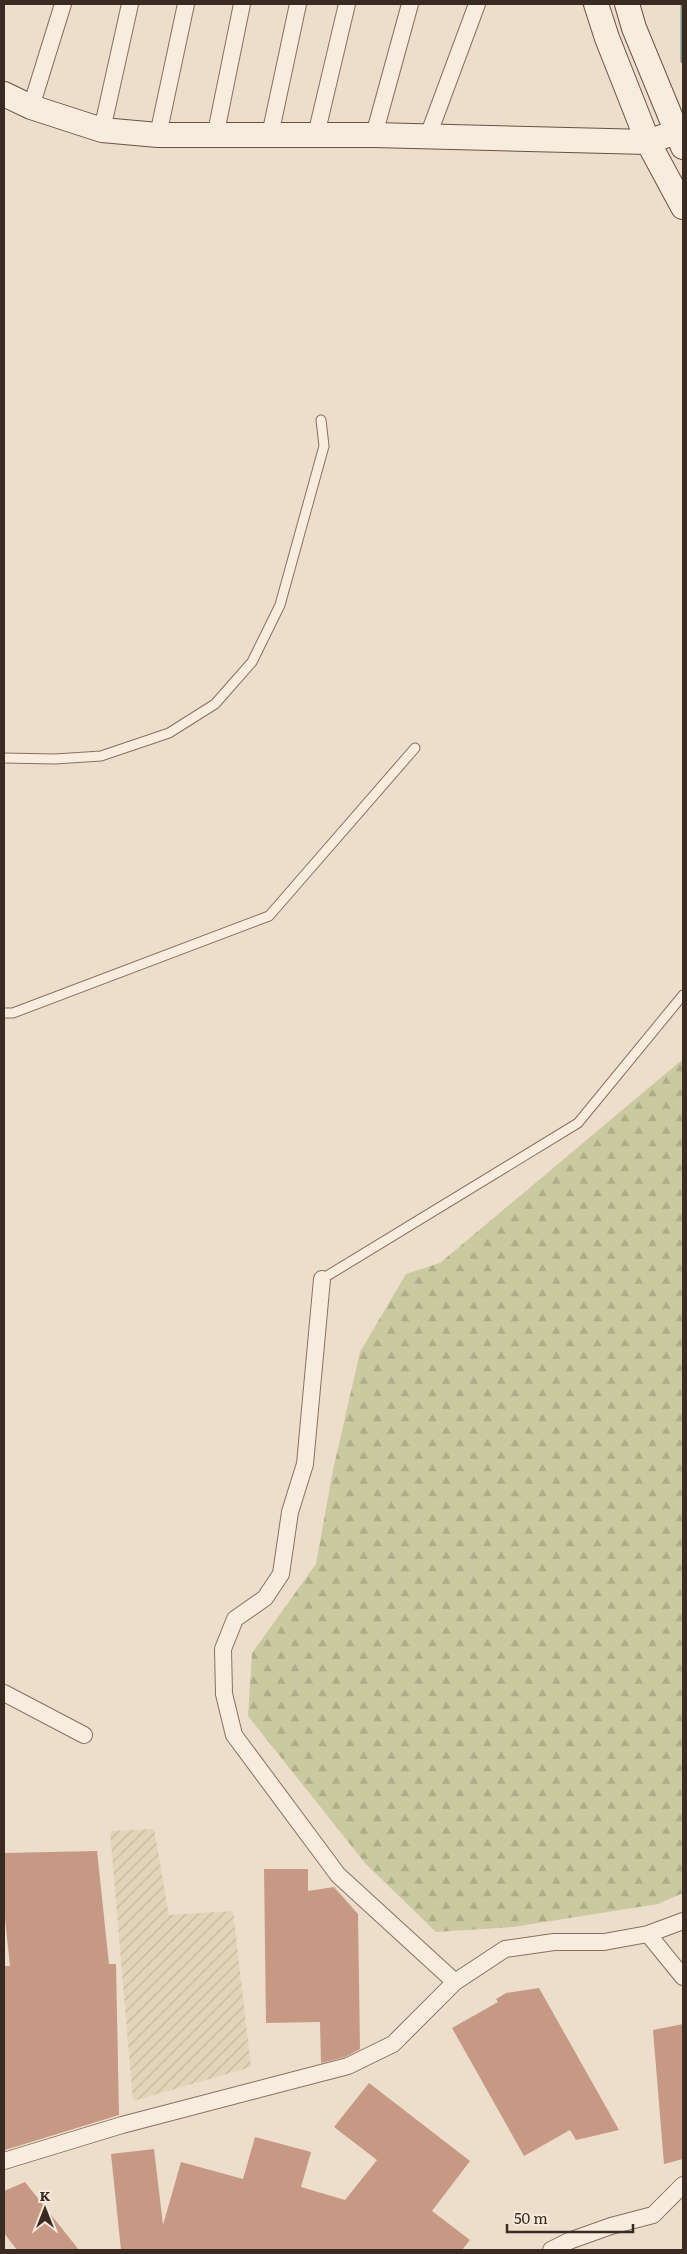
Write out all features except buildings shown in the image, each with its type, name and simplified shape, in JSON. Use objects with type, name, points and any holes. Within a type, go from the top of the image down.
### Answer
[{"type":"main road","points":[[596,4],[607,38],[648,142],[683,207]]},
{"type":"main road","points":[[4,94],[31,108],[102,130],[158,135],[374,135],[648,142],[680,140],[634,28],[627,4]]},
{"type":"street","points":[[31,108],[63,4]]},
{"type":"street","points":[[102,130],[130,4]]},
{"type":"street","points":[[158,135],[186,4]]},
{"type":"street","points":[[215,136],[242,4]]},
{"type":"street","points":[[270,135],[298,4]]},
{"type":"street","points":[[316,135],[347,4]]},
{"type":"street","points":[[374,135],[410,4]]},
{"type":"street","points":[[428,136],[476,4]]},
{"type":"street","points":[[322,1279],[305,1464],[290,1512],[281,1574],[264,1598],[235,1619],[223,1649],[224,1694],[234,1735],[338,1875],[455,1982]]},
{"type":"street","points":[[4,1693],[84,1735]]},
{"type":"street","points":[[4,2161],[122,2125],[348,2066],[393,2044],[455,1982],[505,1949],[554,1942],[604,1942],[648,1934],[683,1921]]},
{"type":"street","points":[[648,1934],[683,1977]]},
{"type":"street","points":[[551,2250],[611,2226],[653,2215],[683,2185]]},
{"type":"lane","points":[[4,758],[55,760],[101,756],[169,734],[216,704],[252,662],[280,605],[324,446],[321,420]]},
{"type":"lane","points":[[4,1013],[13,1013],[269,916],[415,748]]},
{"type":"lane","points":[[322,1279],[578,1123],[683,995]]},
{"type":"shaded area","points":[[154,1829],[169,1915],[233,1911],[251,2067],[133,2101],[110,1831]]},
{"type":"green space","points":[[683,1059],[683,1893],[658,1904],[513,1927],[436,1932],[365,1863],[248,1716],[252,1653],[316,1564],[333,1470],[360,1352],[406,1274],[440,1263]]},
{"type":"waterway","points":[[683,4],[683,61]]}]
